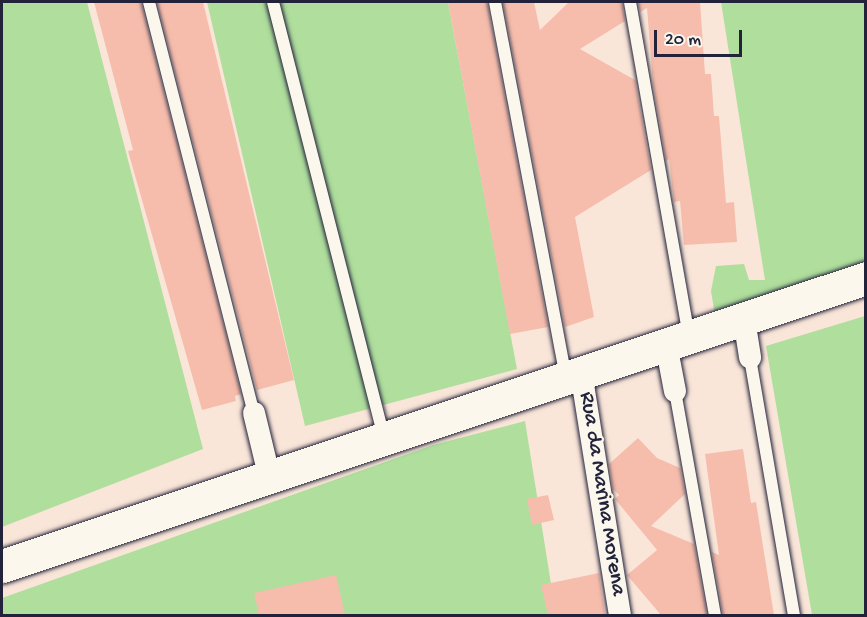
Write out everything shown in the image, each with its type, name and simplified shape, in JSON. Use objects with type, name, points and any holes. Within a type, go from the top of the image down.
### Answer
[{"type":"main road","points":[[2,566],[269,475],[866,278]]},
{"type":"street","points":[[744,319],[750,358]]},
{"type":"street","points":[[675,391],[678,340]]},
{"type":"street","name":"Rua da Marina Morena","points":[[574,375],[620,615]]},
{"type":"street","points":[[254,412],[269,475]]},
{"type":"lane","points":[[149,2],[254,412]]},
{"type":"lane","points":[[273,2],[384,437]]},
{"type":"lane","points":[[495,2],[574,375]]},
{"type":"lane","points":[[630,2],[678,340]]},
{"type":"lane","points":[[750,358],[794,615]]},
{"type":"lane","points":[[675,391],[715,615]]},
{"type":"green space","points":[[2,2],[87,2],[203,449],[2,527]]},
{"type":"green space","points":[[207,2],[448,2],[517,369],[305,426]]},
{"type":"green space","points":[[721,2],[865,2],[865,262],[768,300],[715,315],[711,291],[716,266],[744,264],[749,280],[765,280]]},
{"type":"green space","points":[[865,316],[865,615],[812,615],[766,346]]},
{"type":"green space","points":[[525,421],[556,615],[2,616],[2,598],[433,445]]},
{"type":"building","points":[[94,2],[141,2],[241,394],[235,396],[236,401],[202,410],[128,151],[133,150]]},
{"type":"building","points":[[157,2],[203,2],[294,380],[257,390]]},
{"type":"building","points":[[448,2],[487,2],[548,327],[510,334]]},
{"type":"building","points":[[503,2],[534,2],[540,30],[569,2],[622,2],[625,21],[580,49],[635,80],[651,170],[575,217],[594,317],[565,327]]},
{"type":"building","points":[[638,2],[700,2],[705,74],[711,74],[714,116],[719,116],[726,203],[734,202],[737,242],[684,245],[680,201],[674,202],[669,159],[666,161],[653,83],[647,8],[640,12]]},
{"type":"building","points":[[638,438],[657,458],[680,468],[685,494],[651,526],[694,544],[707,615],[661,615],[627,575],[657,550],[615,499],[619,495],[613,489],[609,464]]},
{"type":"building","points":[[743,449],[751,503],[756,502],[774,615],[723,615],[712,552],[719,555],[705,454]]},
{"type":"building","points":[[548,495],[554,520],[532,525],[527,499]]},
{"type":"building","points":[[599,573],[605,615],[548,615],[541,585]]},
{"type":"building","points":[[336,575],[345,615],[259,615],[254,593]]}]
